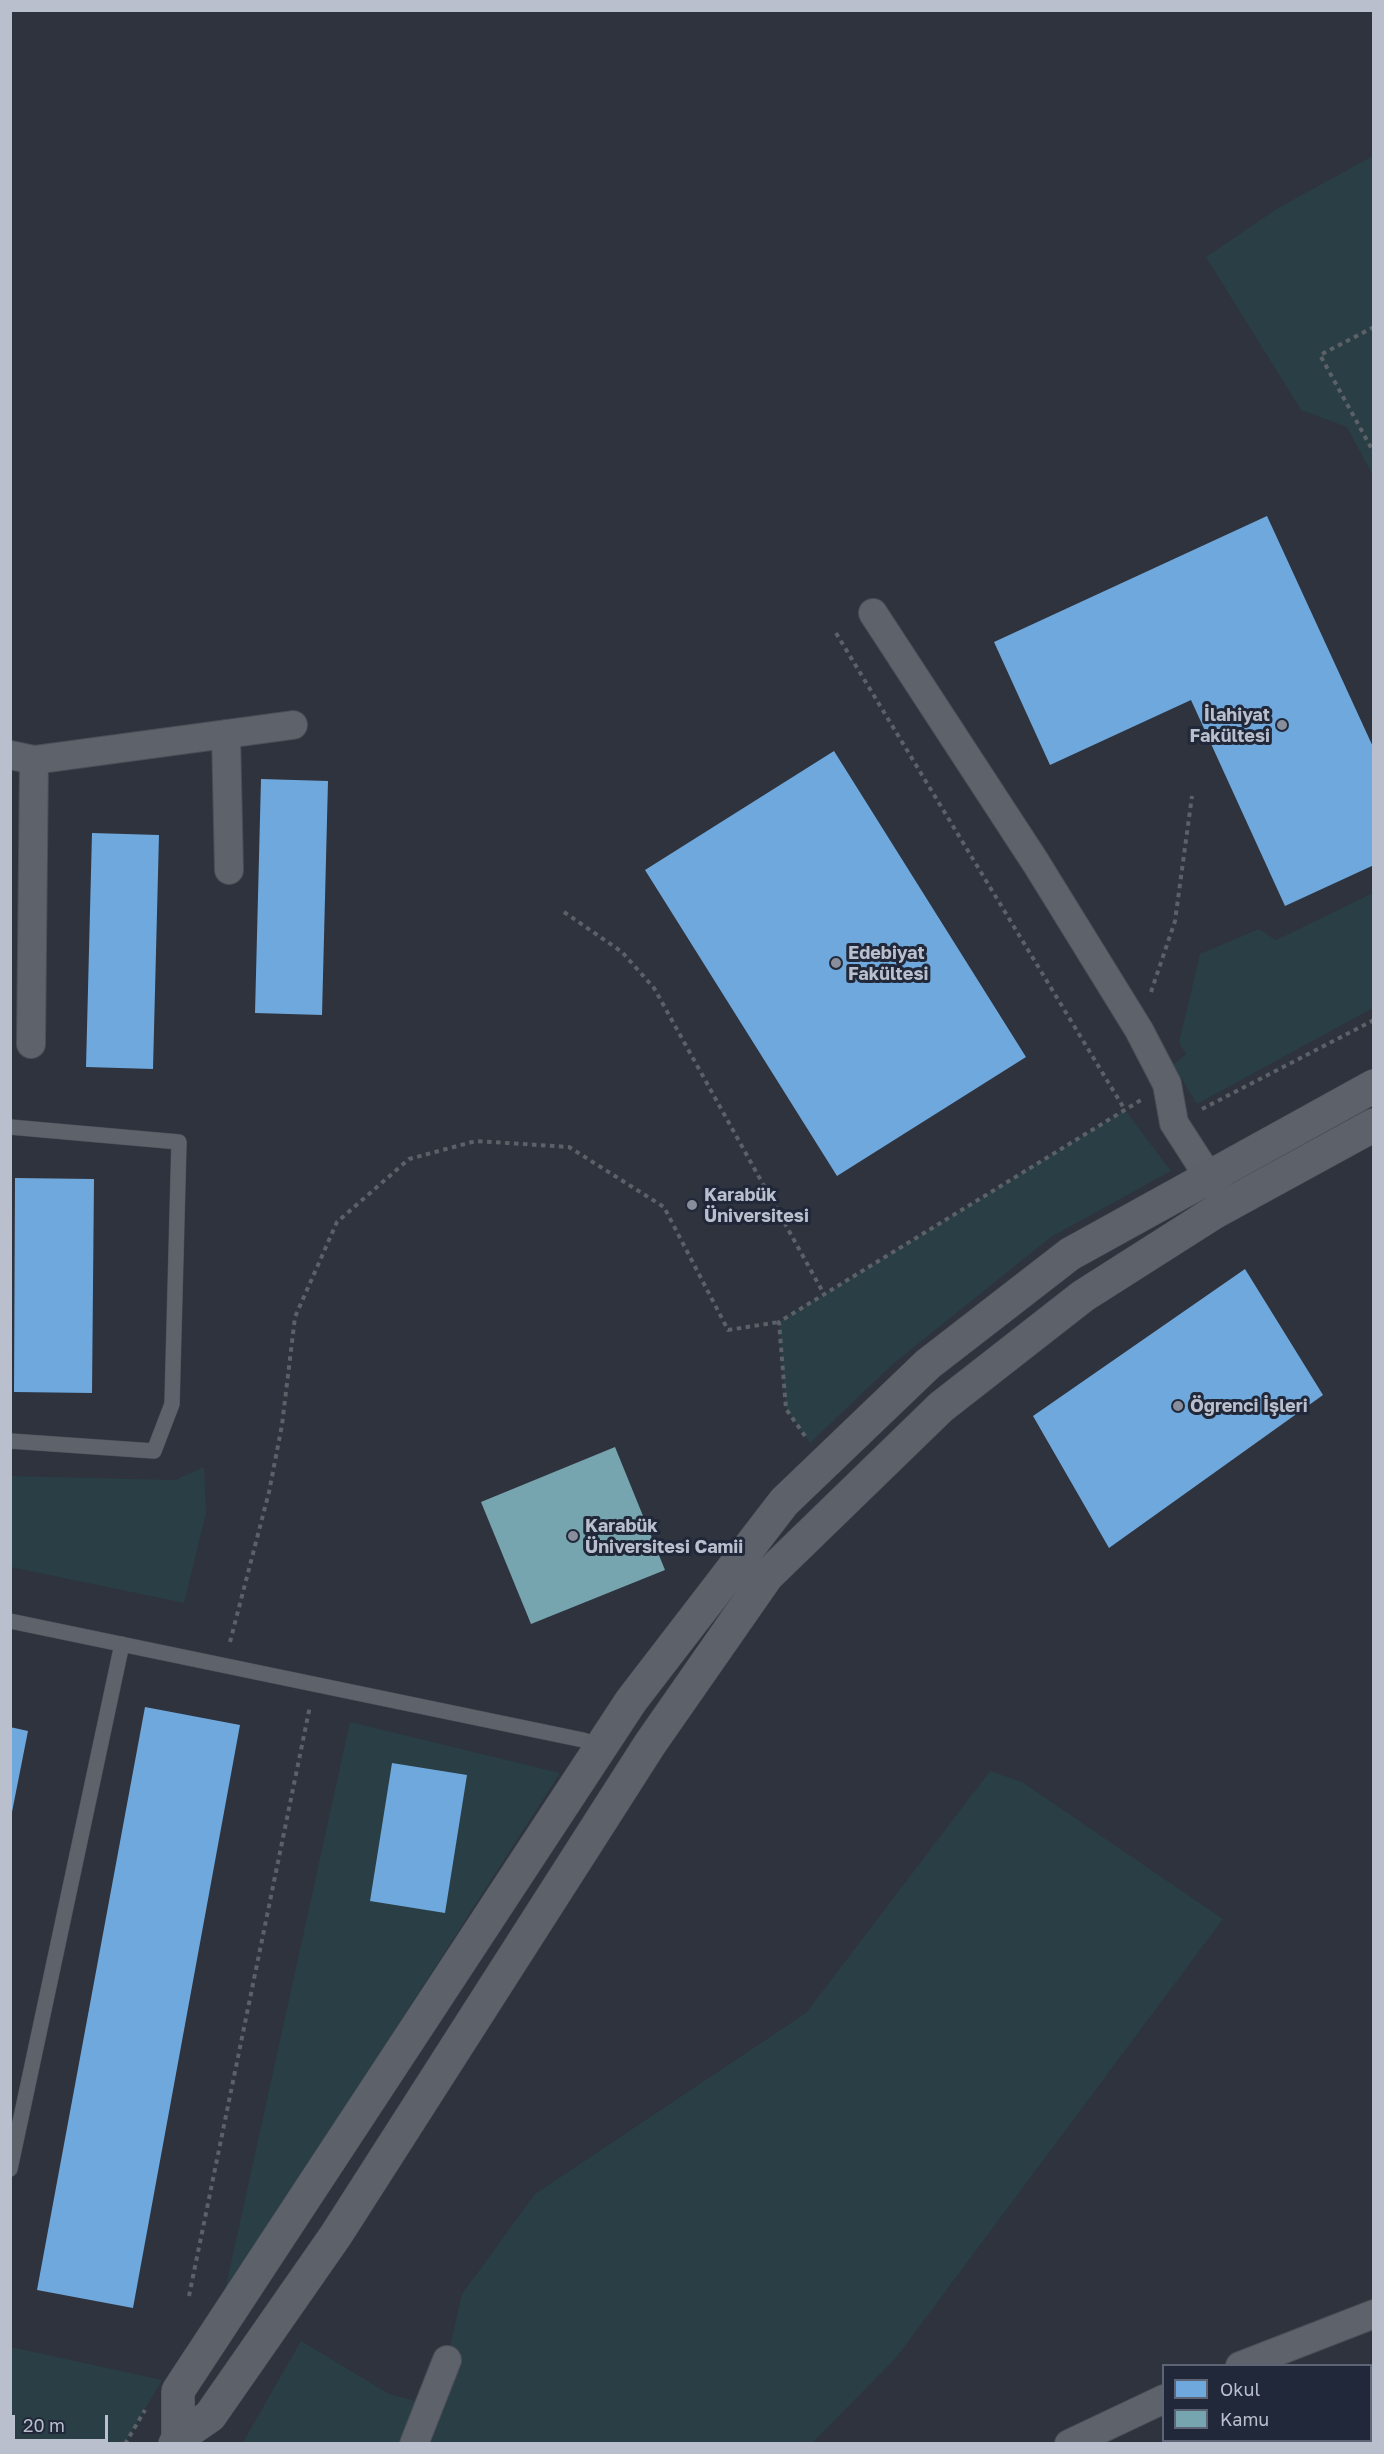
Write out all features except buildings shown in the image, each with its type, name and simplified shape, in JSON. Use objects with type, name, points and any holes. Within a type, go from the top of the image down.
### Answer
[{"type":"main road","points":[[176,2441],[178,2391],[631,1701],[784,1502],[928,1364],[1071,1254],[1374,1086]]},
{"type":"main road","points":[[176,2441],[210,2416],[336,2235],[650,1744],[766,1576],[941,1407],[1083,1296],[1227,1206],[1374,1125]]},
{"type":"street","points":[[873,613],[1036,863],[1138,1030],[1167,1084],[1174,1123],[1227,1206]]},
{"type":"street","points":[[31,1044],[22,758],[293,724]]},
{"type":"street","points":[[226,734],[229,870]]},
{"type":"street","points":[[1245,2364],[1374,2314]]},
{"type":"street","points":[[414,2444],[447,2360]]},
{"type":"street","points":[[1069,2444],[1162,2400]]},
{"type":"lane","points":[[10,1127],[179,1142],[172,1404],[154,1451],[10,1441]]},
{"type":"lane","points":[[10,1621],[583,1740],[601,1747]]},
{"type":"lane","points":[[10,2169],[122,1644]]},
{"type":"path","points":[[1374,327],[1320,355],[1374,453]]},
{"type":"path","points":[[836,633],[1125,1110]]},
{"type":"path","points":[[1138,1030],[1175,921],[1192,796]]},
{"type":"path","points":[[564,912],[622,952],[654,988],[824,1294]]},
{"type":"path","points":[[1174,1123],[1374,1020]]},
{"type":"path","points":[[224,1666],[269,1492],[282,1425],[295,1317],[337,1222],[409,1159],[476,1141],[568,1147],[664,1207],[728,1330],[779,1322],[1167,1084]]},
{"type":"path","points":[[779,1322],[786,1410],[810,1443]]},
{"type":"path","points":[[189,2296],[315,1685]]},
{"type":"shaded area","points":[[1373,156],[1373,476],[1347,427],[1301,410],[1206,257],[1278,208]]},
{"type":"shaded area","points":[[1373,893],[1373,1008],[1197,1104],[1173,1065],[1186,1054],[1179,1043],[1200,954],[1259,929],[1276,940]]},
{"type":"shaded area","points":[[1125,1110],[1171,1171],[1051,1237],[894,1363],[810,1443],[786,1409],[779,1322]]},
{"type":"shaded area","points":[[204,1467],[206,1513],[184,1603],[11,1567],[11,1476],[175,1480]]},
{"type":"shaded area","points":[[350,1722],[560,1773],[224,2295]]},
{"type":"shaded area","points":[[990,1771],[1022,1782],[1223,1919],[895,2359],[812,2443],[414,2444],[447,2360],[462,2294],[535,2194],[806,2013]]},
{"type":"shaded area","points":[[301,2341],[389,2394],[423,2403],[400,2443],[242,2444]]},
{"type":"shaded area","points":[[11,2347],[162,2380],[125,2443],[11,2443]]},
{"type":"place","name":"İlahiyat Fakültesi","points":[[1282,725]]},
{"type":"place","name":"Edebiyat Fakültesi","points":[[836,963]]},
{"type":"place","name":"Karabük Üniversitesi","points":[[692,1205]]},
{"type":"place","name":"Öğrenci İşleri","points":[[1178,1406]]},
{"type":"place","name":"Karabük Üniversitesi Camii","points":[[573,1536]]}]
